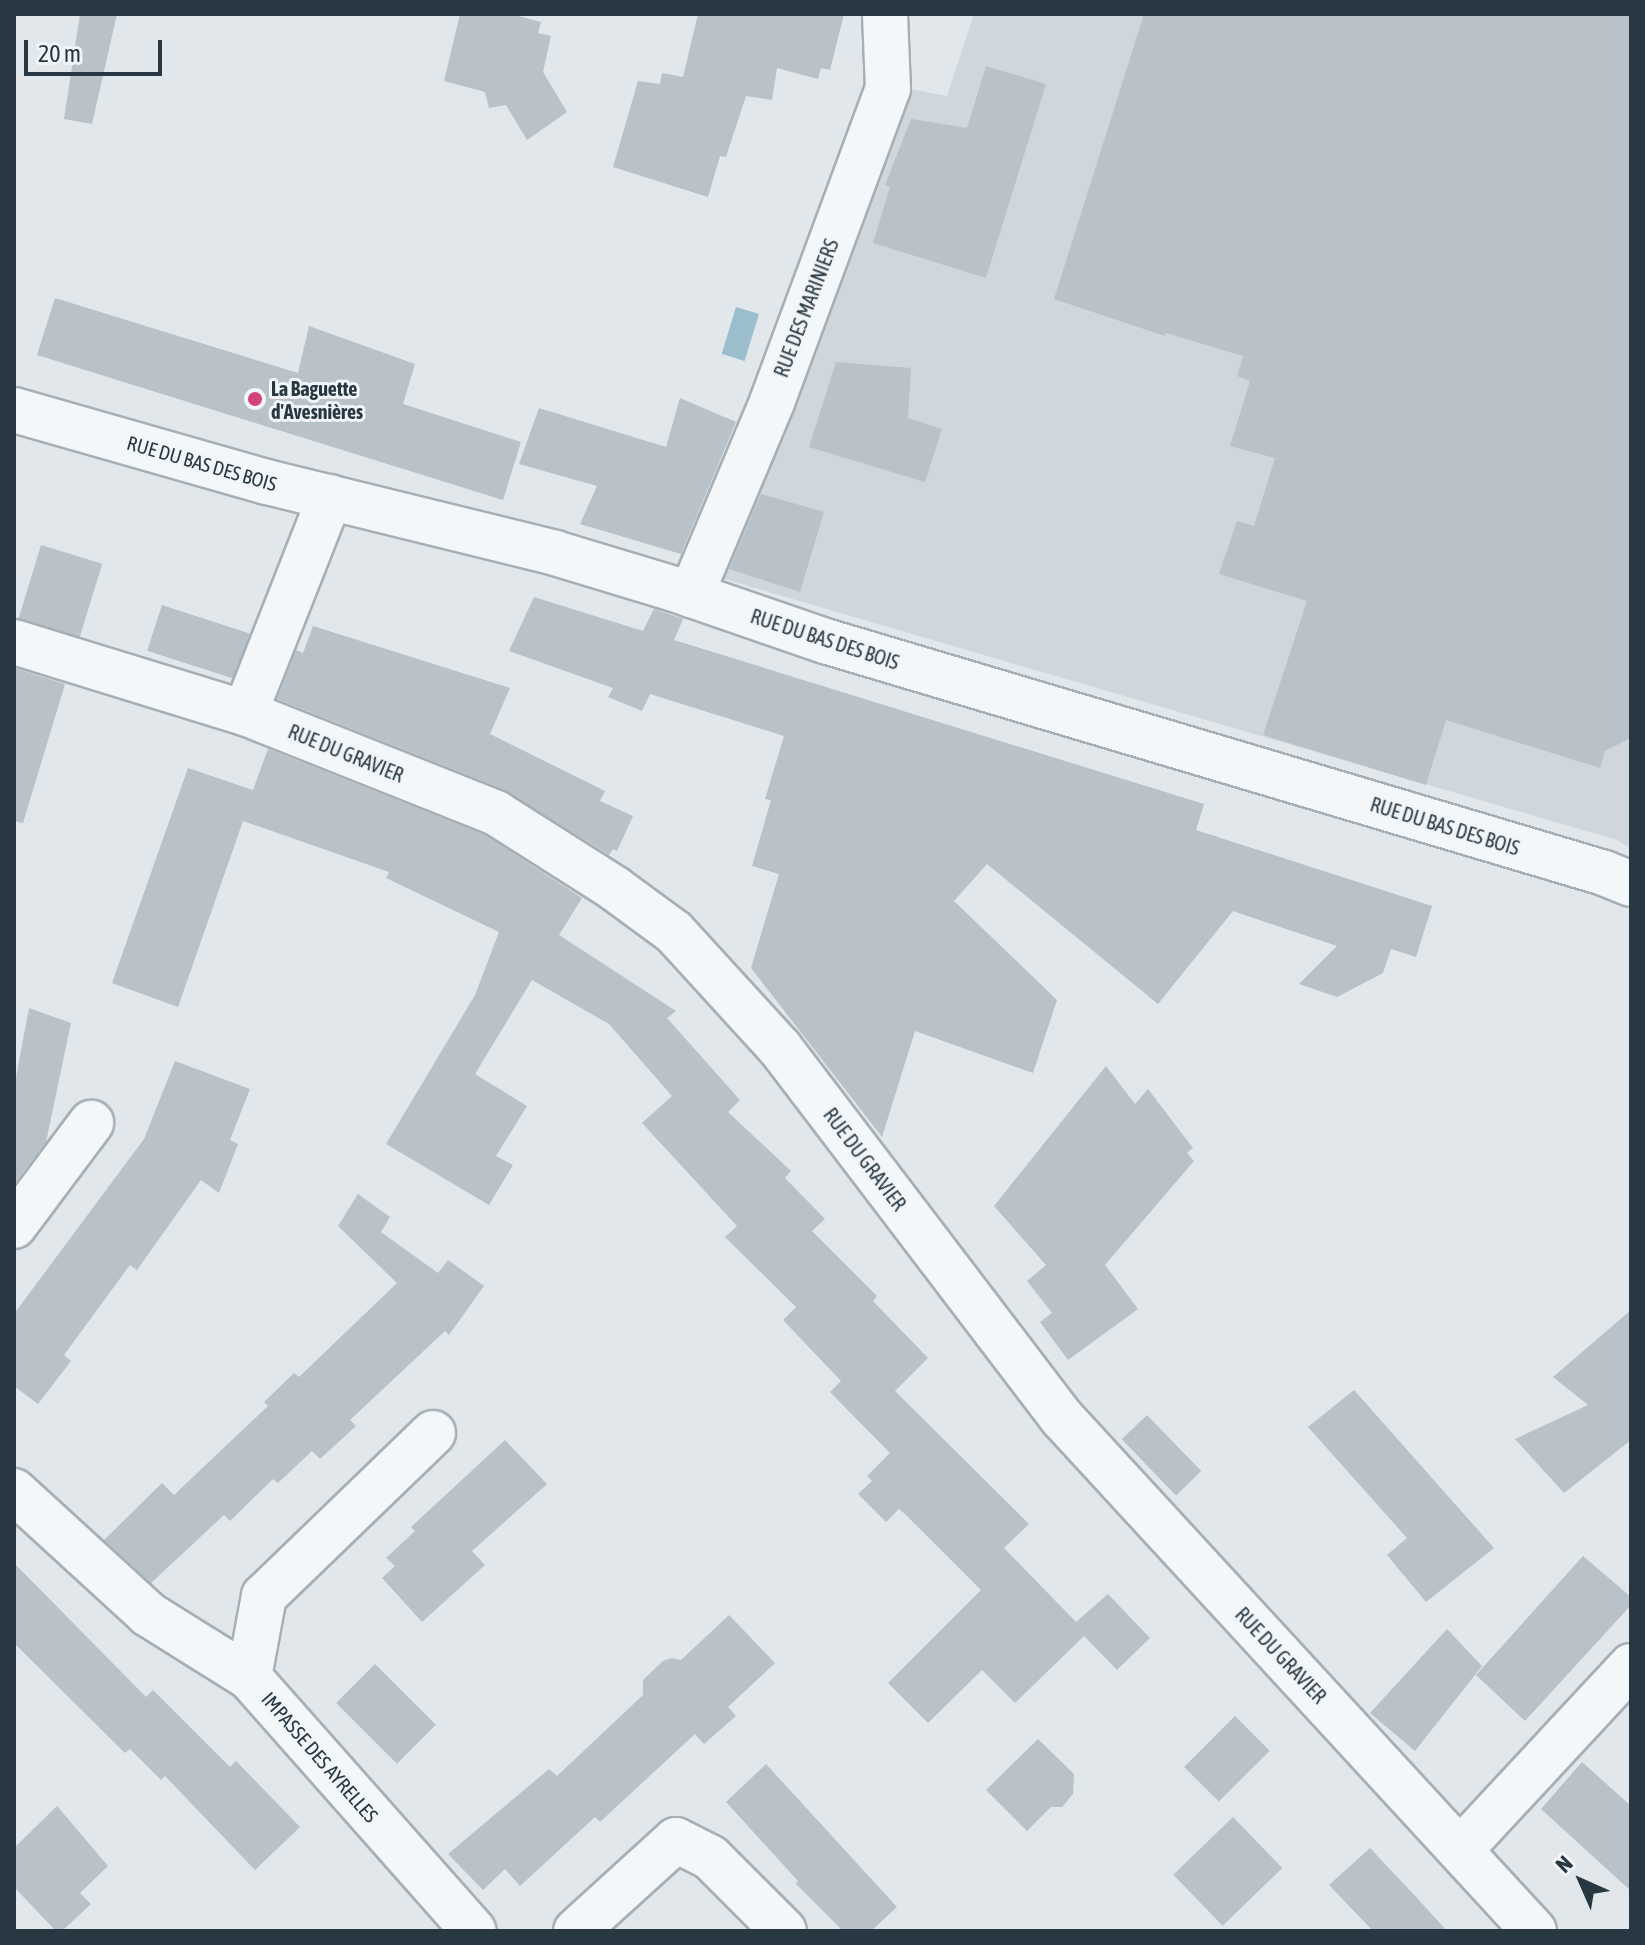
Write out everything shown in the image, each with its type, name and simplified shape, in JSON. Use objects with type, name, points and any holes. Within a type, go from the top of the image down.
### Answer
[{"type":"street","name":"RUE DES MARINIERS","points":[[691,595],[772,402],[888,89],[885,14]]},
{"type":"street","name":"RUE DU BAS DES BOIS","points":[[14,410],[330,497],[555,553],[825,641],[1594,870],[1631,884]]},
{"type":"street","points":[[245,713],[330,497]]},
{"type":"street","name":"RUE DU GRAVIER","points":[[14,642],[245,713],[496,813],[614,888],[674,932],[780,1048],[1062,1418],[1534,1931]]},
{"type":"street","points":[[14,1226],[91,1123]]},
{"type":"street","name":"IMPASSE DES AYRELLES","points":[[433,1433],[264,1596],[249,1677],[474,1931]]},
{"type":"street","points":[[14,1491],[148,1614],[249,1677]]},
{"type":"street","points":[[1461,1849],[1631,1666]]},
{"type":"street","points":[[576,1931],[676,1840],[711,1858],[784,1931]]},
{"type":"shaded area","points":[[974,14],[1631,14],[1631,849],[1617,840],[714,576],[744,483],[910,89],[947,96]]},
{"type":"water","points":[[736,307],[759,314],[745,361],[722,354]]},
{"type":"building","points":[[80,14],[117,14],[92,124],[64,119]]},
{"type":"building","points":[[460,14],[510,14],[541,22],[538,33],[551,36],[543,72],[567,112],[527,140],[506,105],[489,108],[485,92],[444,81]]},
{"type":"building","points":[[698,14],[844,14],[830,70],[821,68],[818,79],[777,68],[772,100],[746,96],[726,157],[720,156],[708,197],[613,167],[638,81],[660,84],[662,73],[683,77]]},
{"type":"building","points":[[1144,14],[1631,14],[1631,738],[1605,751],[1600,768],[1446,720],[1426,785],[1263,735],[1307,601],[1219,574],[1237,521],[1254,526],[1275,458],[1230,446],[1250,381],[1237,376],[1243,356],[1166,333],[1165,336],[1054,299]]},
{"type":"building","points":[[986,66],[1046,84],[986,278],[873,243],[890,187],[885,185],[911,119],[967,128]]},
{"type":"building","points":[[55,298],[298,373],[309,326],[415,364],[403,404],[521,442],[503,500],[37,355]]},
{"type":"building","points":[[836,362],[911,368],[908,418],[942,429],[925,482],[809,447]]},
{"type":"building","points":[[680,398],[736,422],[681,554],[580,524],[597,486],[519,464],[539,408],[666,447]]},
{"type":"building","points":[[761,494],[824,512],[800,592],[729,569]]},
{"type":"building","points":[[41,545],[102,564],[80,637],[18,619]]},
{"type":"building","points":[[534,597],[643,631],[654,609],[683,619],[674,640],[1204,804],[1196,830],[1432,906],[1416,957],[1391,949],[1383,973],[1337,997],[1299,984],[1337,946],[1233,911],[1158,1004],[987,864],[954,901],[1057,1000],[1033,1073],[915,1031],[882,1137],[751,968],[779,874],[752,866],[771,800],[765,799],[784,736],[650,694],[642,711],[608,697],[613,688],[509,651]]},
{"type":"building","points":[[162,605],[249,633],[235,679],[147,651]]},
{"type":"building","points":[[313,626],[510,688],[490,734],[605,791],[600,801],[633,816],[617,851],[613,849],[609,855],[505,790],[277,699],[296,650],[303,653]]},
{"type":"building","points":[[14,668],[65,684],[23,823],[14,821]]},
{"type":"building","points":[[268,749],[485,835],[582,898],[559,935],[676,1011],[667,1018],[740,1100],[728,1112],[791,1171],[785,1178],[825,1219],[812,1231],[877,1296],[873,1301],[928,1358],[895,1391],[1029,1524],[1004,1548],[1076,1622],[1108,1594],[1150,1638],[1117,1670],[1084,1636],[1015,1703],[982,1670],[928,1723],[888,1683],[981,1590],[899,1509],[886,1522],[858,1494],[872,1481],[867,1476],[890,1453],[830,1392],[841,1381],[783,1320],[796,1307],[725,1237],[737,1226],[642,1123],[672,1096],[609,1024],[532,980],[475,1074],[527,1106],[496,1156],[513,1165],[489,1205],[386,1144],[475,995],[499,932],[386,878],[389,872],[243,821],[178,1007],[112,983],[188,768],[253,790]]},
{"type":"building","points":[[29,1008],[71,1023],[46,1142],[14,1184],[14,1088]]},
{"type":"building","points":[[175,1061],[250,1089],[230,1140],[238,1144],[219,1193],[201,1180],[137,1270],[130,1265],[64,1355],[71,1361],[38,1404],[14,1386],[14,1314],[144,1139]]},
{"type":"building","points":[[1106,1066],[1135,1104],[1148,1089],[1193,1148],[1187,1153],[1194,1161],[1105,1265],[1138,1309],[1068,1360],[1040,1322],[1052,1313],[1027,1281],[1046,1265],[994,1206]]},
{"type":"building","points":[[358,1194],[390,1217],[381,1232],[438,1273],[448,1260],[484,1286],[449,1335],[445,1331],[350,1420],[356,1426],[320,1459],[312,1451],[278,1483],[273,1479],[230,1521],[224,1515],[151,1583],[104,1540],[162,1483],[174,1495],[268,1406],[264,1402],[294,1373],[299,1377],[397,1283],[338,1226]]},
{"type":"building","points":[[1631,1310],[1631,1440],[1564,1493],[1515,1439],[1588,1405],[1553,1377]]},
{"type":"building","points":[[1354,1390],[1494,1548],[1426,1602],[1387,1555],[1407,1538],[1308,1427]]},
{"type":"building","points":[[1147,1415],[1201,1471],[1176,1495],[1122,1439]]},
{"type":"building","points":[[505,1440],[547,1484],[472,1551],[485,1565],[422,1622],[382,1578],[395,1566],[386,1558],[415,1531],[411,1527]]},
{"type":"building","points":[[1583,1556],[1631,1597],[1631,1605],[1525,1721],[1476,1675]]},
{"type":"building","points":[[14,1563],[146,1697],[153,1690],[230,1767],[236,1761],[300,1827],[255,1870],[165,1776],[161,1780],[130,1749],[125,1753],[14,1643]]},
{"type":"building","points":[[729,1615],[775,1663],[728,1707],[736,1716],[704,1744],[695,1734],[600,1822],[595,1817],[520,1886],[505,1869],[483,1890],[448,1854],[549,1769],[557,1776],[643,1695],[643,1680],[663,1661],[672,1658],[681,1660]]},
{"type":"building","points":[[1447,1629],[1482,1666],[1415,1751],[1370,1713]]},
{"type":"building","points":[[375,1664],[436,1725],[397,1764],[336,1703]]},
{"type":"building","points":[[1235,1716],[1270,1751],[1219,1802],[1184,1767]]},
{"type":"building","points":[[1038,1739],[1074,1774],[1073,1794],[1062,1807],[1051,1807],[1027,1831],[986,1790]]},
{"type":"building","points":[[1582,1762],[1631,1806],[1631,1891],[1541,1809]]},
{"type":"building","points":[[766,1764],[897,1907],[871,1931],[843,1931],[796,1884],[798,1881],[726,1802]]},
{"type":"building","points":[[57,1806],[108,1866],[80,1893],[91,1904],[62,1931],[56,1931],[14,1887],[14,1848]]},
{"type":"building","points":[[1233,1817],[1282,1868],[1223,1926],[1173,1875]]},
{"type":"building","points":[[1370,1848],[1447,1931],[1373,1931],[1329,1885]]},
{"type":"place","name":"La Baguette d'Avesnières","points":[[255,399]]}]
